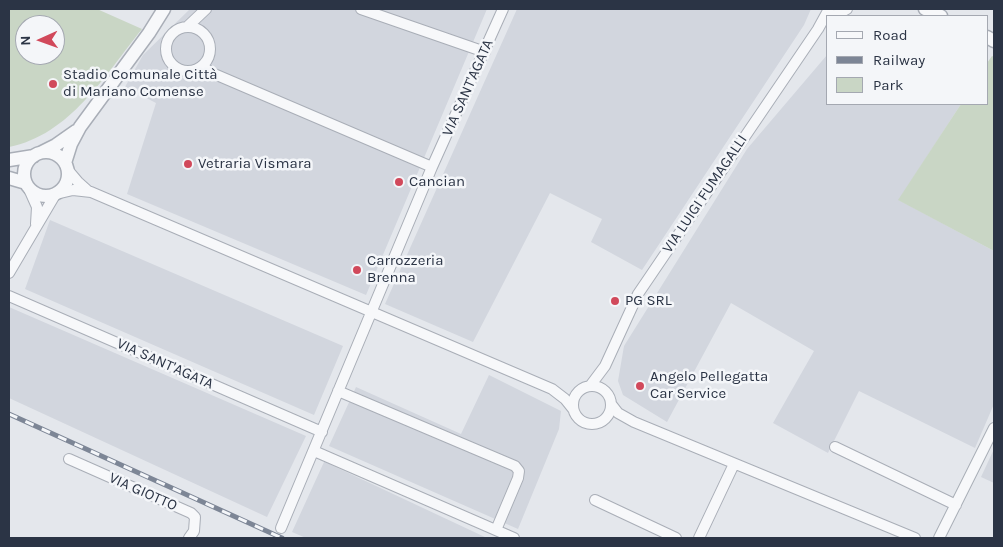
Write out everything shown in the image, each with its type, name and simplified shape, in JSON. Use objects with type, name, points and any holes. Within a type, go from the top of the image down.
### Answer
[{"type":"street","points":[[9,273],[55,194],[66,184],[66,166],[71,144],[80,128],[149,33],[164,9]]},
{"type":"street","points":[[149,33],[174,9]]},
{"type":"street","points":[[187,27],[200,30],[208,41],[209,54],[202,66],[188,71],[174,66],[167,53],[169,39],[173,33],[187,27],[206,9]]},
{"type":"street","points":[[361,9],[485,52]]},
{"type":"street","name":"VIA SANT'AGATA","points":[[281,528],[432,167],[503,9]]},
{"type":"street","name":"VIA LUIGI FUMAGALLI","points":[[588,386],[604,366],[638,294],[818,29],[829,9]]},
{"type":"street","points":[[836,15],[847,9]]},
{"type":"street","points":[[925,9],[939,15]]},
{"type":"street","name":"VIA LUIGI FUMAGALLI","points":[[818,29],[826,23]]},
{"type":"street","points":[[202,66],[212,73],[432,167]]},
{"type":"street","points":[[35,227],[37,207],[27,186],[24,169],[36,155],[56,145],[80,128]]},
{"type":"street","points":[[9,160],[53,153],[78,182],[91,192],[370,313],[552,389],[565,399],[581,421],[590,424],[613,419],[634,422]]},
{"type":"street","points":[[9,178],[27,186],[41,196],[73,190],[91,192]]},
{"type":"street","name":"VIA SANT'AGATA","points":[[9,296],[322,432]]},
{"type":"street","name":"VIA LUIGI FUMAGALLI","points":[[604,366],[604,390]]},
{"type":"street","points":[[552,389],[569,391],[588,386],[604,390],[618,413],[634,422],[915,538]]},
{"type":"street","points":[[573,409],[574,398],[580,390],[588,386]]},
{"type":"street","points":[[338,391],[515,466],[519,471],[518,478],[496,530]]},
{"type":"street","points":[[602,421],[608,414],[611,404]]},
{"type":"street","points":[[939,538],[994,428]]},
{"type":"street","points":[[835,447],[956,505]]},
{"type":"street","points":[[314,451],[514,538]]},
{"type":"street","name":"VIA GIOTTO","points":[[69,459],[191,513],[195,517],[196,523],[190,538]]},
{"type":"street","points":[[699,538],[734,464]]},
{"type":"street","points":[[595,500],[676,538]]},
{"type":"shaded area","points":[[190,9],[487,9],[366,295],[127,194],[156,103],[125,87],[143,55]]},
{"type":"shaded area","points":[[517,9],[811,9],[804,25],[642,270],[591,242],[602,219],[550,193],[473,342],[385,304]]},
{"type":"shaded area","points":[[826,56],[826,105],[960,105],[899,200],[994,251],[994,404],[975,448],[859,391],[828,453],[773,423],[814,351],[731,303],[667,422],[623,395],[618,381],[624,346],[747,149]]},
{"type":"shaded area","points":[[50,220],[343,346],[314,415],[25,289]]},
{"type":"shaded area","points":[[9,307],[306,436],[267,517],[9,398]]},
{"type":"shaded area","points":[[489,375],[561,411],[559,429],[518,529],[329,446],[356,387],[461,434]]},
{"type":"shaded area","points":[[994,449],[994,483],[981,477]]},
{"type":"shaded area","points":[[324,462],[487,538],[306,538],[292,532]]},
{"type":"green space","name":"Stadio Comunale Città di Mariano Comense","points":[[9,9],[97,9],[142,29],[85,101],[50,130],[31,140],[9,147]]},
{"type":"green space","points":[[992,56],[994,57],[994,251],[898,200],[960,105],[988,105],[988,62]]},
{"type":"railway","points":[[9,414],[282,538]]},
{"type":"place","name":"Stadio Comunale Città di Mariano Comense","points":[[53,84]]},
{"type":"place","name":"Vetraria Vismara","points":[[188,164]]},
{"type":"place","name":"Cancian","points":[[399,182]]},
{"type":"place","name":"Carrozzeria Brenna","points":[[357,270]]},
{"type":"place","name":"PG SRL","points":[[615,301]]},
{"type":"place","name":"Angelo Pellegatta Car Service","points":[[640,386]]}]
